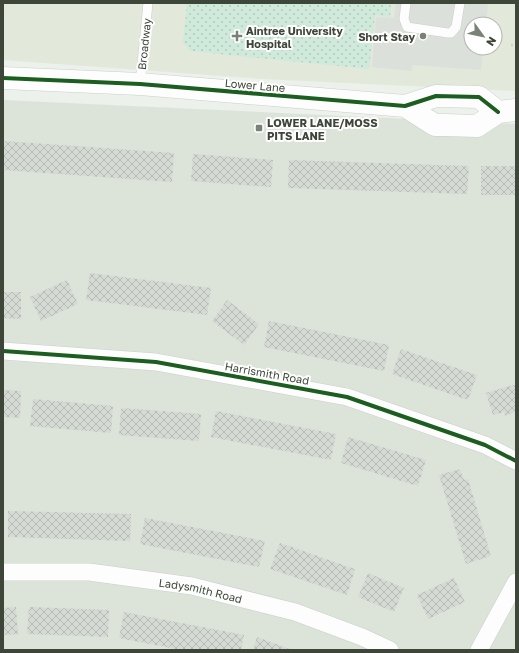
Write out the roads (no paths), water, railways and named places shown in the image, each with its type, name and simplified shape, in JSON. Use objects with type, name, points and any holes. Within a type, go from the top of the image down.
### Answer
[{"type":"street","name":"Lower Lane","points":[[3,78],[140,84],[405,106],[436,96],[479,97],[507,111]]},
{"type":"street","name":"Lower Lane","points":[[405,106],[435,125],[477,126],[507,111]]},
{"type":"street","name":"Harrismith Road","points":[[3,351],[156,362],[347,396],[485,445],[516,461]]},
{"type":"street","name":"Ladysmith Road","points":[[3,572],[89,572],[192,586],[295,612],[362,637],[390,650]]},
{"type":"street","points":[[479,650],[516,582]]},
{"type":"lane","name":"Broadway","points":[[140,84],[148,3]]},
{"type":"lane","points":[[406,3],[404,19],[407,27],[448,33],[451,33],[456,26],[460,3]]},
{"type":"place","name":"Aintree University Hospital","points":[[237,36]]},
{"type":"place","name":"Short Stay","points":[[423,36]]},
{"type":"place","name":"LOWER LANE/MOSS PITS LANE","points":[[259,128]]}]
